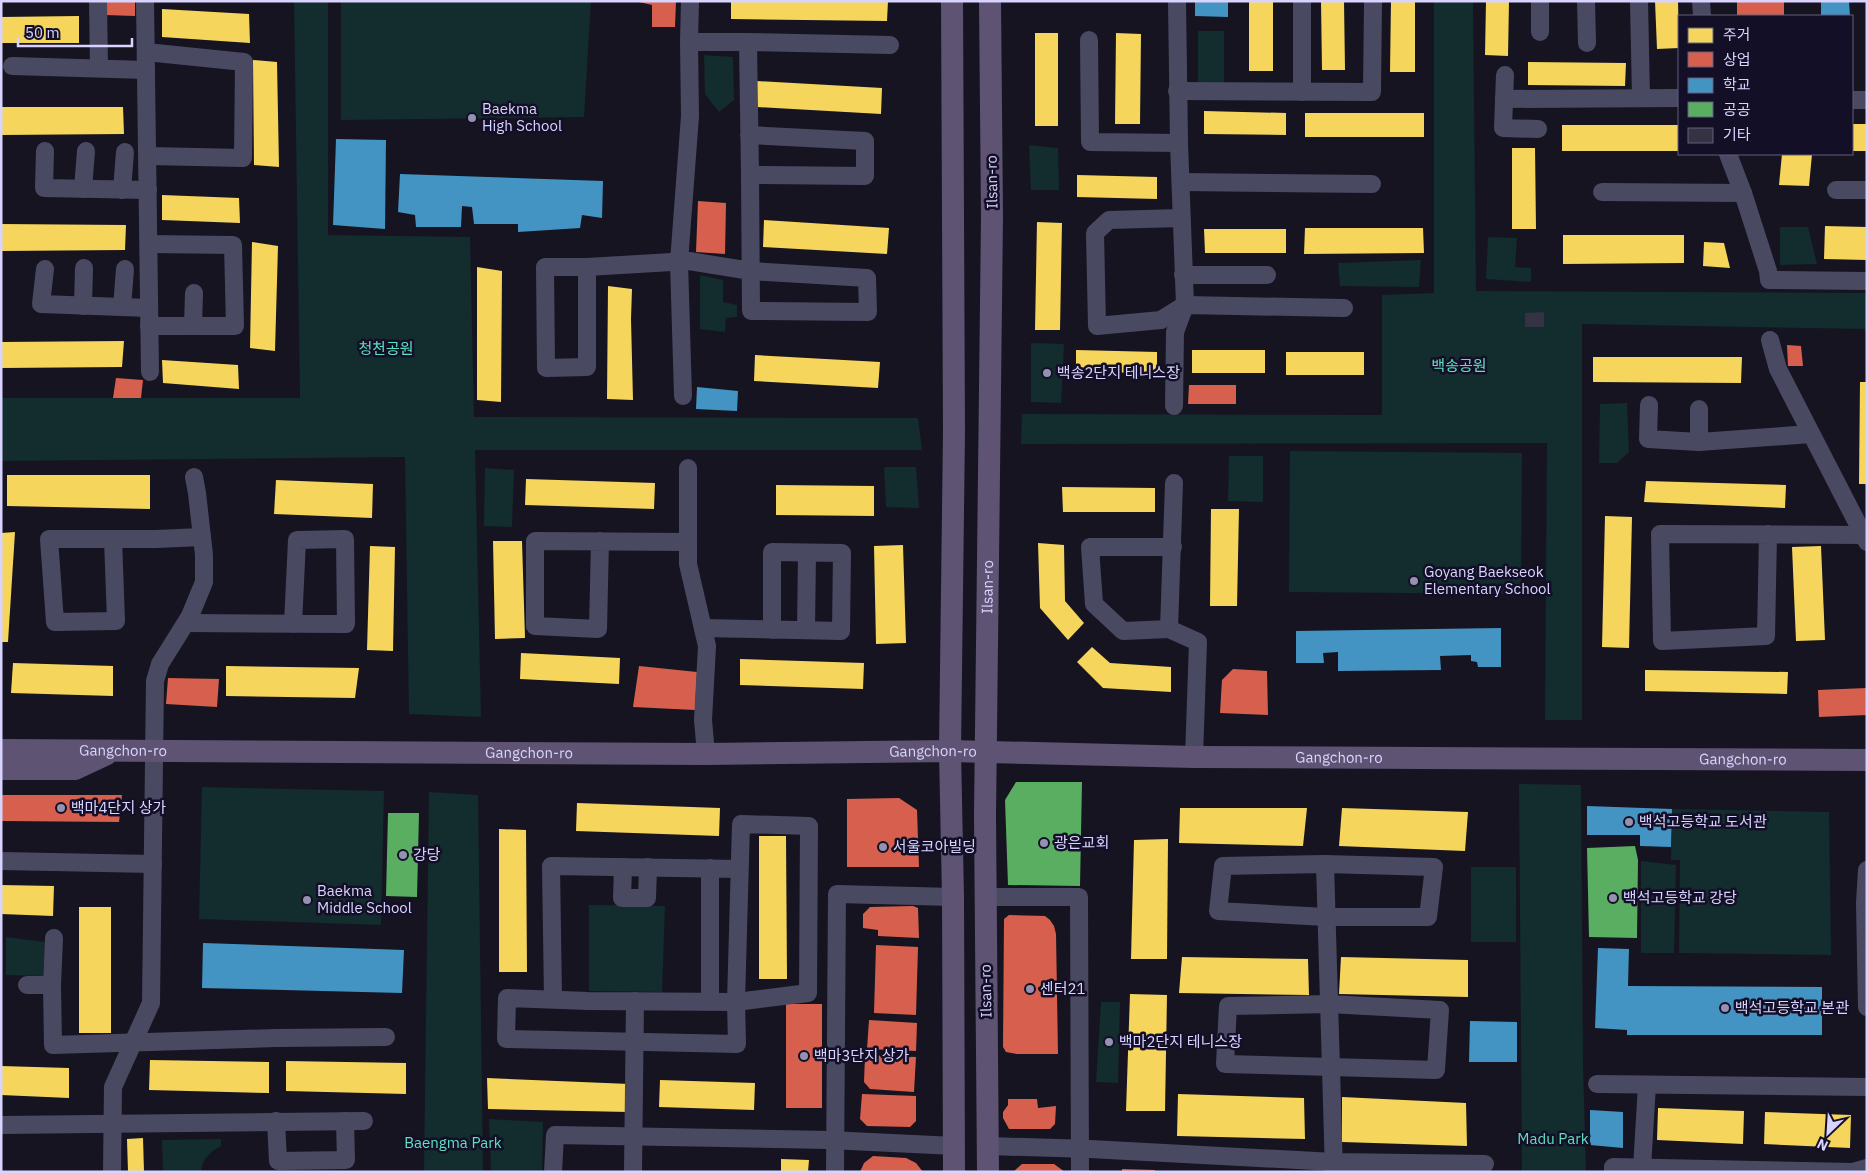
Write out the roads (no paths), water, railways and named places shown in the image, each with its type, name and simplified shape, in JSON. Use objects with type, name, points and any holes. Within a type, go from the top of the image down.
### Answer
[{"type":"main road","points":[[952,1],[954,431],[950,751],[953,897],[954,1172]]},
{"type":"main road","name":"Ilsan-ro","points":[[988,1172],[986,752],[992,217],[990,1]]},
{"type":"main road","points":[[1,736],[81,738],[112,751]]},
{"type":"main road","name":"Gangchon-ro","points":[[1,750],[706,754],[950,751],[1194,757],[1867,760]]},
{"type":"main road","points":[[1,769],[75,769],[112,751]]},
{"type":"street","points":[[98,1],[99,68]]},
{"type":"street","points":[[145,1],[150,372]]},
{"type":"street","points":[[683,396],[680,262],[690,116],[690,1]]},
{"type":"street","points":[[1174,406],[1174,332],[1185,305],[1178,142],[1177,1]]},
{"type":"street","points":[[1177,91],[1372,92],[1374,1]]},
{"type":"street","points":[[1540,1],[1540,32]]},
{"type":"street","points":[[1586,1],[1587,42]]},
{"type":"street","points":[[1639,1],[1641,98]]},
{"type":"street","points":[[1701,1],[1702,15]]},
{"type":"street","points":[[1302,3],[1302,92]]},
{"type":"street","points":[[1089,40],[1090,142],[1178,142]]},
{"type":"street","points":[[689,42],[890,45]]},
{"type":"street","points":[[587,267],[587,367],[546,368],[545,267],[587,267],[689,261],[751,271],[867,278],[868,312],[751,311],[751,271],[750,175],[748,42]]},
{"type":"street","points":[[146,52],[244,62],[243,158],[148,156]]},
{"type":"street","points":[[12,66],[146,70]]},
{"type":"street","points":[[1505,75],[1503,128],[1538,129]]},
{"type":"street","points":[[1504,99],[1678,98]]},
{"type":"street","points":[[1853,100],[1867,100]]},
{"type":"street","points":[[749,135],[865,141],[865,176],[750,175]]},
{"type":"street","points":[[45,151],[44,188],[148,190]]},
{"type":"street","points":[[83,189],[86,151]]},
{"type":"street","points":[[122,190],[125,152]]},
{"type":"street","points":[[1728,155],[1743,193],[1768,271],[1769,280],[1867,281]]},
{"type":"street","points":[[1181,182],[1372,184]]},
{"type":"street","points":[[1836,190],[1867,190]]},
{"type":"street","points":[[1602,192],[1743,193]]},
{"type":"street","points":[[1181,218],[1109,220],[1095,233],[1097,326],[1161,320],[1185,305],[1344,308]]},
{"type":"street","points":[[148,244],[234,245],[235,326],[149,326]]},
{"type":"street","points":[[83,306],[84,268]]},
{"type":"street","points":[[45,269],[41,304],[149,308]]},
{"type":"street","points":[[122,307],[125,269]]},
{"type":"street","points":[[1184,275],[1267,275]]},
{"type":"street","points":[[192,326],[194,293]]},
{"type":"street","points":[[1770,340],[1778,369],[1866,538]]},
{"type":"street","points":[[1648,405],[1648,439],[1700,442],[1811,434]]},
{"type":"street","points":[[1699,409],[1700,442]]},
{"type":"street","points":[[688,468],[688,564],[707,646],[703,720],[706,731],[706,754]]},
{"type":"street","points":[[112,1172],[113,1087],[151,1003],[155,681],[160,664],[186,623],[204,582],[204,556],[198,493],[194,477]]},
{"type":"street","points":[[1169,629],[1174,483]]},
{"type":"street","points":[[1768,534],[1766,636],[1662,641],[1660,534],[1768,534],[1866,538]]},
{"type":"street","points":[[113,539],[116,621],[55,622],[49,539],[202,537]]},
{"type":"street","points":[[186,623],[293,624],[346,624],[345,539],[297,540],[293,624]]},
{"type":"street","points":[[600,541],[598,629],[535,626],[535,541],[600,541],[688,542]]},
{"type":"street","points":[[1173,547],[1090,547],[1094,604],[1123,632],[1169,629],[1198,642],[1194,757]]},
{"type":"street","points":[[703,628],[772,630],[841,631],[842,553],[772,552],[772,630]]},
{"type":"street","points":[[806,630],[807,553]]},
{"type":"street","points":[[553,999],[507,998],[506,1039],[737,1044],[736,1002],[741,824],[809,826],[808,993],[736,1002],[553,999]]},
{"type":"street","points":[[1,861],[153,864]]},
{"type":"street","points":[[1325,864],[1334,1167]]},
{"type":"street","points":[[1325,864],[1434,867],[1428,917],[1326,917],[1218,911],[1223,866],[1325,864]]},
{"type":"street","points":[[553,999],[552,866],[739,869]]},
{"type":"street","points":[[623,867],[622,898],[647,898],[648,867]]},
{"type":"street","points":[[710,868],[710,1001]]},
{"type":"street","points":[[1866,996],[1867,870]]},
{"type":"street","points":[[835,1172],[837,894],[953,897]]},
{"type":"street","points":[[986,897],[1079,897],[1080,1172]]},
{"type":"street","points":[[54,938],[52,985],[53,1045],[276,1038],[386,1037]]},
{"type":"street","points":[[26,985],[52,985]]},
{"type":"street","points":[[633,1172],[634,1001]]},
{"type":"street","points":[[1329,1004],[1440,1010],[1436,1070],[1330,1068],[1225,1064],[1228,1006],[1329,1004]]},
{"type":"street","points":[[1597,1084],[1867,1087]]},
{"type":"street","points":[[1642,1168],[1647,1085]]},
{"type":"street","points":[[276,1121],[278,1161],[346,1160],[345,1121]]},
{"type":"street","points":[[1,1125],[364,1121]]},
{"type":"street","points":[[553,1172],[555,1135],[633,1138],[836,1140],[955,1146]]},
{"type":"street","points":[[988,1146],[1080,1149],[1334,1167],[1485,1164]]},
{"type":"street","points":[[1613,1172],[1613,1167],[1853,1172],[1867,1168]]},
{"type":"place","name":"Baekma High School","points":[[472,118]]},
{"type":"place","name":"백송2단지 테니스장","points":[[1047,373]]},
{"type":"place","name":"Goyang Baekseok Elementary School","points":[[1414,581]]},
{"type":"place","name":"백마4단지 상가","points":[[61,808]]},
{"type":"place","name":"백석고등학교 도서관","points":[[1629,822]]},
{"type":"place","name":"광은교회","points":[[1044,843]]},
{"type":"place","name":"서울코아빌딩","points":[[883,847]]},
{"type":"place","name":"강당","points":[[403,855]]},
{"type":"place","name":"백석고등학교 강당","points":[[1613,898]]},
{"type":"place","name":"Baekma Middle School","points":[[307,900]]},
{"type":"place","name":"센터21","points":[[1030,989]]},
{"type":"place","name":"백석고등학교 본관","points":[[1725,1008]]},
{"type":"place","name":"백마2단지 테니스장","points":[[1109,1042]]},
{"type":"place","name":"백마3단지 상가","points":[[804,1056]]},
{"type":"park label","name":"청천공원","points":[[386,349]]},
{"type":"park label","name":"백송공원","points":[[1459,366]]},
{"type":"park label","name":"Madu Park","points":[[1553,1139]]},
{"type":"park label","name":"Baengma Park","points":[[453,1143]]}]
